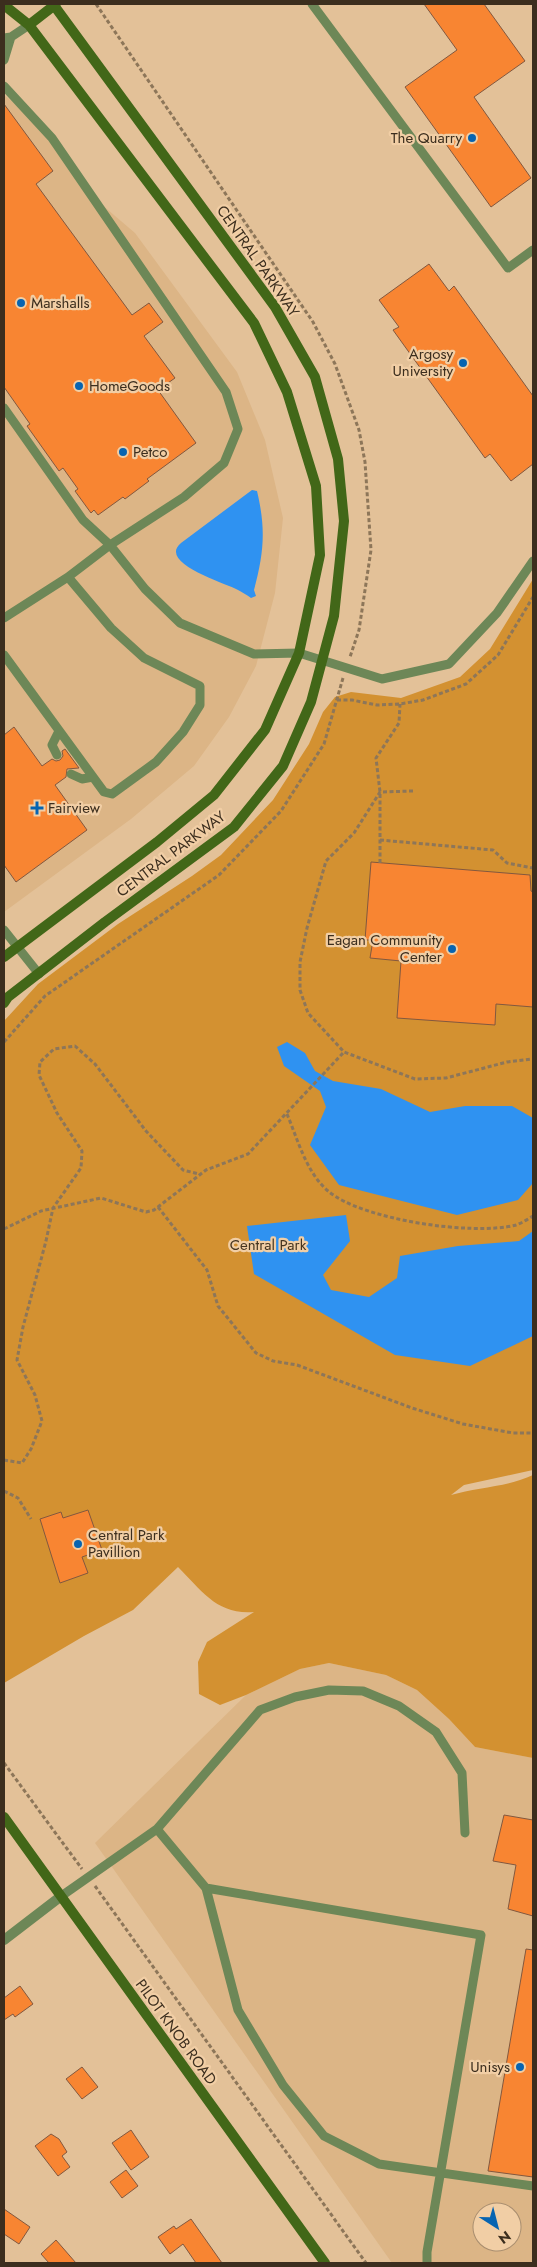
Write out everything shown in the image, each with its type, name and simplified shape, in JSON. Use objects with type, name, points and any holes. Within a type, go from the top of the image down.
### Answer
[{"type":"street","points":[[29,25],[54,4]]},
{"type":"street","name":"CENTRAL PARKWAY","points":[[4,1004],[8,997],[105,922],[234,827],[283,766],[311,702],[334,616],[344,521],[338,459],[315,377],[275,307],[54,4]]},
{"type":"street","name":"CENTRAL PARKWAY","points":[[4,5],[29,25],[254,323],[287,392],[316,486],[320,555],[298,653],[264,730],[214,795],[157,842],[4,956]]},
{"type":"street","name":"PILOT KNOB ROAD","points":[[4,1817],[325,2263]]},
{"type":"street","points":[[4,1940],[60,1897]]},
{"type":"lane","points":[[312,4],[508,268],[533,250]]},
{"type":"lane","points":[[4,60],[8,38],[29,25]]},
{"type":"lane","points":[[4,86],[52,138],[152,281],[226,392],[238,430],[224,463],[184,496],[110,545],[68,577],[4,618]]},
{"type":"lane","points":[[4,408],[83,520],[110,545],[145,589],[180,623],[254,654],[298,653],[382,679],[449,664],[497,613],[533,561]]},
{"type":"lane","points":[[4,655],[104,792],[112,794],[156,762],[183,732],[200,705],[200,686],[144,658],[111,628],[68,577]]},
{"type":"lane","points":[[57,755],[52,745],[59,731]]},
{"type":"lane","points":[[71,774],[82,779],[93,777]]},
{"type":"lane","points":[[4,930],[39,974]]},
{"type":"lane","points":[[60,1897],[157,1828],[260,1710],[295,1697],[329,1690],[363,1691],[399,1706],[436,1732],[462,1773],[465,1833]]},
{"type":"lane","points":[[157,1828],[206,1888],[238,2010],[283,2085],[324,2136],[379,2164],[533,2186]]},
{"type":"lane","points":[[206,1888],[481,1935],[442,2173],[427,2252],[427,2263]]},
{"type":"path","points":[[4,1042],[45,996],[219,875],[281,811],[324,744],[346,667],[359,630],[371,550],[365,462],[358,430],[335,364],[304,308],[96,4]]},
{"type":"path","points":[[380,863],[380,792],[376,758],[399,723],[400,704]]},
{"type":"path","points":[[380,792],[413,791]]},
{"type":"path","points":[[380,792],[354,833],[326,861],[307,928],[300,962],[300,990],[308,1013],[344,1052],[415,1079],[446,1078],[507,1062],[533,1059]]},
{"type":"path","points":[[380,840],[493,850],[507,863],[533,868]]},
{"type":"path","points":[[4,1460],[22,1463],[31,1449],[42,1421],[35,1395],[17,1360],[23,1327],[46,1241],[52,1208],[81,1168],[82,1151],[57,1113],[39,1076],[40,1062],[54,1049],[75,1046],[95,1064],[146,1131],[183,1170],[199,1174]]},
{"type":"path","points":[[4,1229],[41,1211],[101,1198],[146,1212],[158,1207],[199,1174],[226,1161],[248,1154],[288,1114],[344,1052]]},
{"type":"path","points":[[288,1114],[312,1172],[328,1191],[351,1204],[381,1214],[439,1226],[485,1228],[517,1225],[533,1216]]},
{"type":"path","points":[[158,1207],[207,1270],[218,1306],[256,1353],[273,1361],[297,1365],[412,1408],[463,1424],[513,1433],[533,1433]]},
{"type":"path","points":[[4,1491],[18,1498],[31,1519]]},
{"type":"path","points":[[4,1764],[89,1878],[366,2263]]},
{"type":"shaded area","points":[[4,95],[34,119],[80,186],[135,233],[237,372],[265,440],[283,518],[275,593],[256,666],[229,717],[194,766],[131,819],[4,912]]},
{"type":"shaded area","points":[[329,1663],[386,1675],[417,1690],[449,1719],[475,1747],[533,1758],[533,2263],[392,2263],[95,1843],[246,1695],[300,1669]]},
{"type":"green space","name":"Central Park","points":[[533,579],[533,1470],[464,1485],[451,1495],[513,1482],[533,1475],[533,1758],[475,1747],[449,1719],[417,1690],[386,1675],[329,1663],[300,1669],[246,1695],[220,1705],[199,1694],[198,1662],[207,1642],[254,1612],[230,1610],[211,1600],[178,1567],[133,1610],[84,1636],[4,1683],[4,1021],[38,984],[118,924],[221,855],[273,800],[309,744],[323,712],[335,697],[351,692],[401,698],[460,677],[490,649]]},
{"type":"water","points":[[252,490],[257,491],[262,517],[263,541],[254,590],[256,596],[251,598],[185,565],[178,558],[176,550],[181,543]]},
{"type":"water","points":[[287,1042],[305,1053],[315,1071],[333,1081],[381,1089],[430,1112],[465,1106],[512,1106],[533,1118],[533,1183],[518,1200],[457,1215],[339,1185],[310,1145],[326,1107],[320,1091],[284,1066],[277,1047]]},
{"type":"water","points":[[346,1215],[350,1241],[323,1275],[331,1290],[369,1297],[397,1278],[400,1256],[458,1246],[519,1241],[533,1231],[533,1336],[470,1366],[395,1355],[254,1274],[247,1226]]},
{"type":"building","name":"The Quarry","points":[[424,4],[484,4],[525,61],[474,97],[531,178],[491,207],[405,87],[457,50]]},
{"type":"building","points":[[4,104],[53,171],[36,184],[132,315],[149,303],[163,322],[144,336],[175,378],[158,390],[196,443],[147,479],[149,481],[125,499],[123,497],[98,515],[94,510],[91,513],[75,491],[78,489],[63,468],[59,471],[27,426],[30,424],[4,387]]},
{"type":"building","name":"Argosy University","points":[[429,264],[449,291],[454,286],[533,396],[533,464],[511,481],[490,454],[485,458],[393,330],[399,327],[379,300]]},
{"type":"building","name":"Fairview","points":[[14,727],[42,766],[52,759],[60,760],[63,756],[62,751],[65,749],[79,768],[67,769],[66,777],[55,785],[87,830],[16,882],[4,865],[4,735]]},
{"type":"building","name":"Eagan Community Center","points":[[371,862],[530,875],[531,891],[533,892],[533,1007],[496,1004],[495,1025],[397,1018],[401,961],[370,958],[373,940],[365,940]]},
{"type":"building","name":"Central Park Pavillion","points":[[88,1510],[102,1550],[82,1557],[88,1573],[60,1583],[40,1519],[61,1512],[63,1518]]},
{"type":"building","points":[[504,1815],[533,1820],[533,1916],[508,1909],[516,1865],[493,1861]]},
{"type":"building","name":"Unisys","points":[[526,1949],[533,1950],[533,2177],[488,2171]]},
{"type":"building","points":[[20,1986],[33,2004],[15,2017],[13,2014],[4,2020],[4,1998]]},
{"type":"building","points":[[82,2067],[98,2087],[82,2099],[66,2079]]},
{"type":"building","points":[[131,2130],[149,2157],[131,2170],[112,2143]]},
{"type":"building","points":[[51,2134],[59,2139],[67,2152],[62,2156],[70,2167],[58,2176],[35,2146]]},
{"type":"building","points":[[126,2170],[138,2186],[122,2198],[110,2182]]},
{"type":"building","points":[[4,2209],[30,2227],[19,2244],[4,2234]]},
{"type":"building","points":[[191,2219],[222,2263],[196,2263],[183,2244],[170,2254],[158,2237],[174,2226],[176,2229]]},
{"type":"building","points":[[56,2240],[76,2263],[49,2263],[41,2254]]},
{"type":"place","name":"The Quarry","points":[[472,138]]},
{"type":"place","name":"Marshalls","points":[[21,303]]},
{"type":"place","name":"Argosy University","points":[[463,363]]},
{"type":"place","name":"HomeGoods","points":[[79,386]]},
{"type":"place","name":"Petco","points":[[123,452]]},
{"type":"place","name":"Fairview","points":[[37,808]]},
{"type":"place","name":"Eagan Community Center","points":[[452,949]]},
{"type":"place","name":"Central Park Pavillion","points":[[78,1544]]},
{"type":"place","name":"Unisys","points":[[520,2067]]}]
